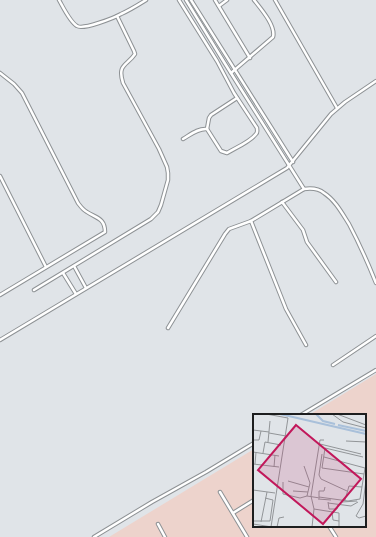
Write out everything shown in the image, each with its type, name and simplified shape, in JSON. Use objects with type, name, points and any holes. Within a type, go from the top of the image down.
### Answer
[{"type":"lane","points":[[59,0],[77,27],[92,25],[117,16],[146,0]]},
{"type":"lane","points":[[179,0],[217,61],[237,98],[257,128],[256,134],[249,140],[227,153],[224,153],[221,151],[207,129],[209,118],[211,115],[237,98]]},
{"type":"lane","points":[[186,0],[304,189]]},
{"type":"lane","points":[[191,0],[235,71],[248,89],[292,162]]},
{"type":"lane","points":[[215,0],[250,58]]},
{"type":"lane","points":[[219,6],[226,0]]},
{"type":"lane","points":[[231,73],[250,58],[273,37],[274,34],[274,29],[254,0]]},
{"type":"lane","points":[[276,0],[337,108]]},
{"type":"lane","points":[[34,290],[155,216],[161,206],[168,180],[167,167],[123,83],[121,72],[123,67],[134,57],[135,54],[117,16]]},
{"type":"lane","points":[[0,73],[14,84],[22,93],[81,208],[102,221],[105,227],[105,232],[0,295]]},
{"type":"lane","points":[[0,340],[290,165],[337,108],[376,81]]},
{"type":"lane","points":[[183,139],[200,129],[207,129]]},
{"type":"lane","points":[[0,176],[46,267]]},
{"type":"lane","points":[[168,328],[224,234],[229,229],[251,220],[304,189],[312,188],[322,191],[326,193],[334,202],[345,217],[357,239],[376,283]]},
{"type":"lane","points":[[282,202],[303,230],[307,242],[336,282]]},
{"type":"lane","points":[[251,220],[286,309],[306,345]]},
{"type":"lane","points":[[74,266],[86,288]]},
{"type":"lane","points":[[63,273],[76,294]]},
{"type":"lane","points":[[333,365],[376,336]]},
{"type":"lane","points":[[303,414],[376,370]]},
{"type":"lane","points":[[96,536],[253,444]]},
{"type":"lane","points":[[220,492],[247,537]]},
{"type":"lane","points":[[233,513],[253,501]]},
{"type":"lane","points":[[158,524],[165,537]]},
{"type":"lane","points":[[330,527],[336,537]]},
{"type":"shaded area","points":[[376,374],[376,537],[109,537],[253,450],[253,527],[366,527],[366,414],[311,414]]}]
